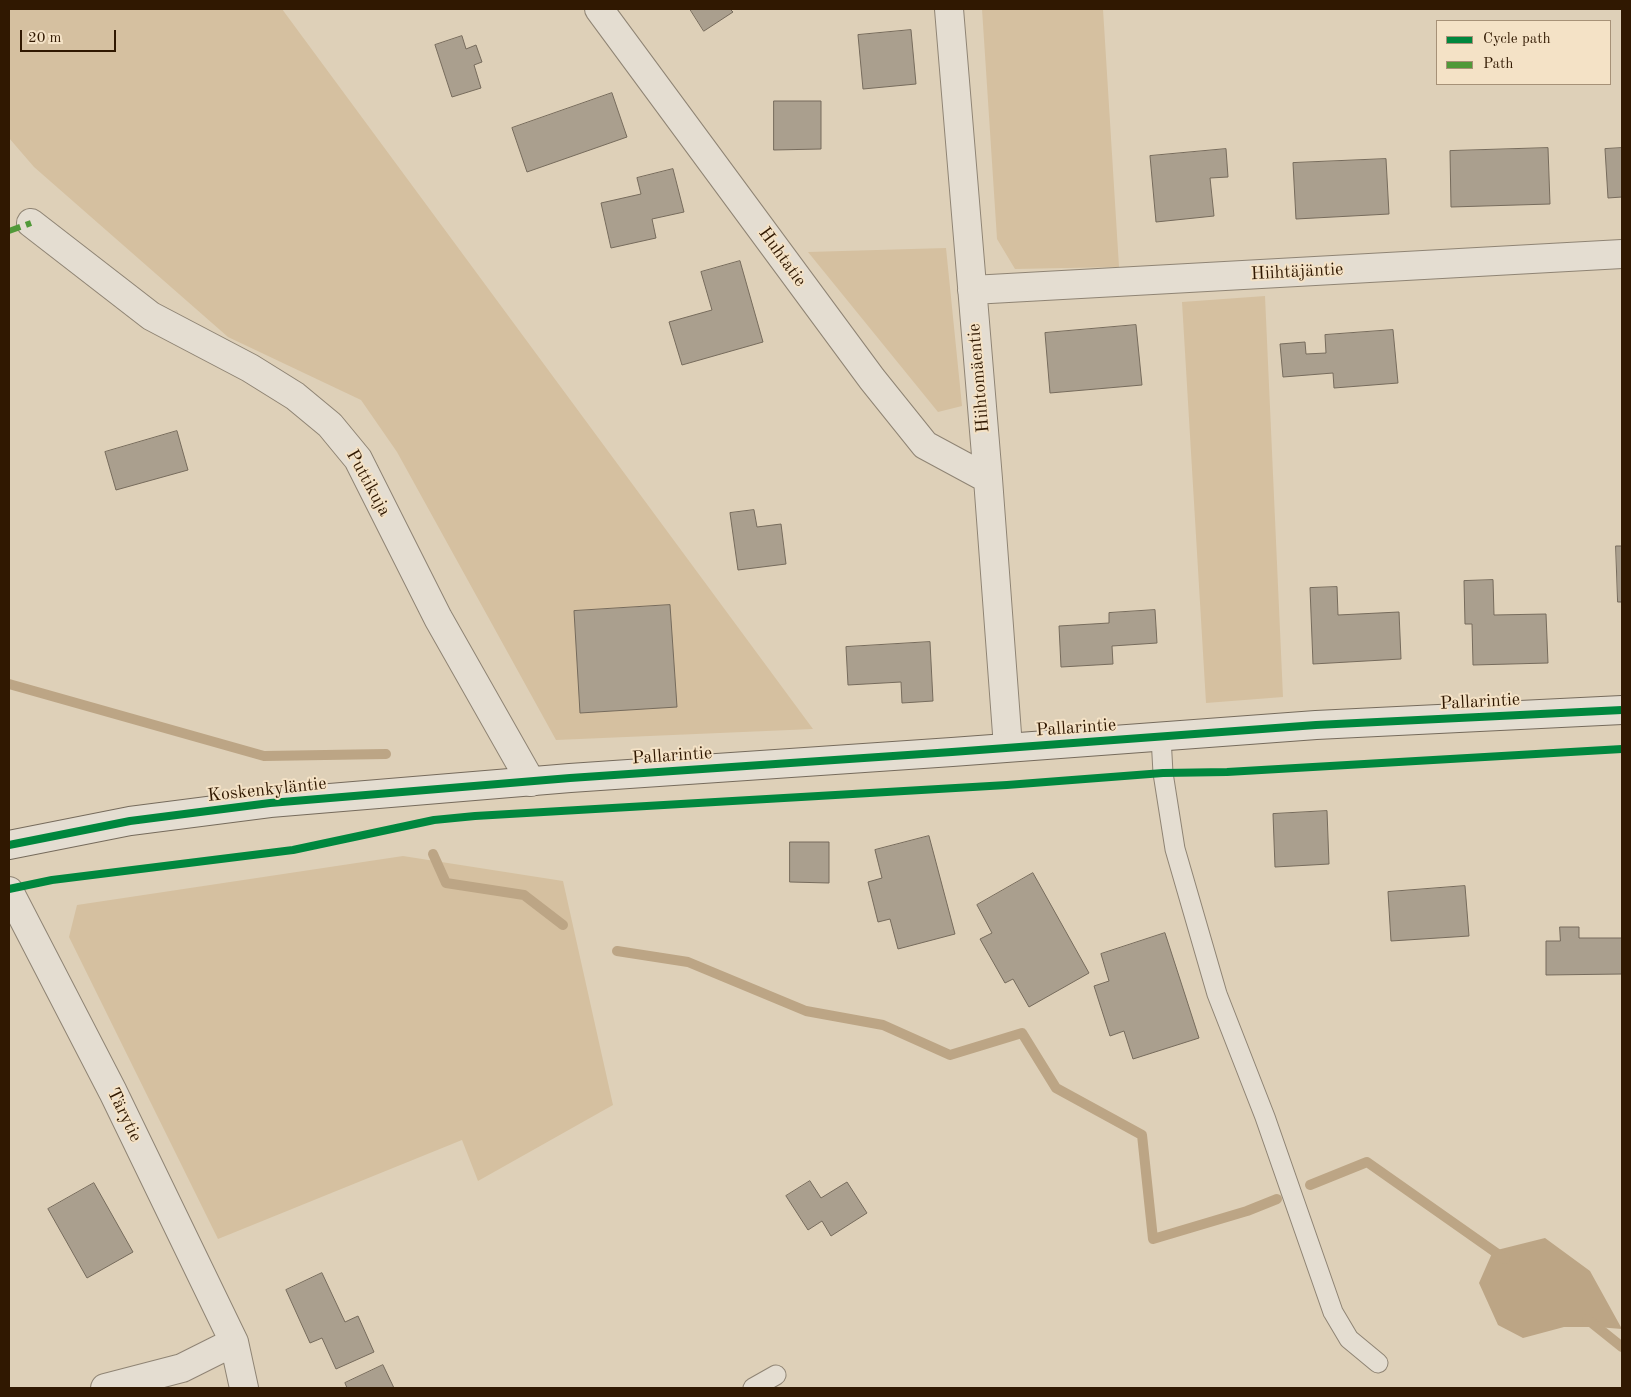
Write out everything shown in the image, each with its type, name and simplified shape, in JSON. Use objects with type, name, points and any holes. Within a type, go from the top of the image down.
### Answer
[{"type":"street","name":"Huhtatie","points":[[599,9],[872,379],[925,445],[988,479]]},
{"type":"street","name":"Hiihtomäentie","points":[[949,9],[1008,748]]},
{"type":"street","name":"Puttikuja","points":[[31,223],[151,316],[250,368],[295,396],[330,425],[358,458],[438,618],[531,782]]},
{"type":"street","name":"Hiihtäjäntie","points":[[972,290],[1622,254]]},
{"type":"street","name":"Pallarintie","points":[[531,782],[1316,725],[1622,710]]},
{"type":"street","name":"Koskenkyläntie","points":[[9,845],[130,822],[270,803],[531,782]]},
{"type":"street","name":"Tärytie","points":[[9,891],[113,1092],[234,1342],[244,1388]]},
{"type":"street","points":[[105,1388],[182,1368],[234,1342]]},
{"type":"lane","points":[[1161,737],[1163,773],[1175,849],[1217,994],[1265,1117],[1333,1312],[1349,1339],[1378,1363]]},
{"type":"lane","points":[[753,1388],[776,1375]]},
{"type":"shaded area","points":[[9,9],[282,9],[813,729],[556,740],[397,452],[361,400],[228,337],[34,167],[9,138]]},
{"type":"shaded area","points":[[982,9],[1103,9],[1119,267],[1015,269],[997,239]]},
{"type":"shaded area","points":[[946,248],[962,406],[938,412],[808,252]]},
{"type":"shaded area","points":[[1265,296],[1283,697],[1206,703],[1182,302]]},
{"type":"shaded area","points":[[403,856],[563,881],[613,1105],[478,1181],[462,1140],[218,1239],[69,937],[77,905]]},
{"type":"shaded area","points":[[1545,1238],[1590,1271],[1622,1329],[1564,1327],[1523,1338],[1498,1325],[1479,1283],[1493,1251]]},
{"type":"building","points":[[690,9],[730,9],[733,12],[704,31]]},
{"type":"building","points":[[911,30],[916,84],[863,89],[858,35]]},
{"type":"building","points":[[462,36],[466,49],[476,45],[482,62],[474,65],[481,88],[452,97],[435,45]]},
{"type":"building","points":[[612,93],[627,137],[527,172],[512,128]]},
{"type":"building","points":[[774,101],[821,101],[821,149],[774,150]]},
{"type":"building","points":[[1548,148],[1550,204],[1451,207],[1450,151]]},
{"type":"building","points":[[1622,148],[1622,197],[1608,198],[1605,149]]},
{"type":"building","points":[[1226,149],[1228,177],[1210,178],[1214,216],[1156,222],[1150,156]]},
{"type":"building","points":[[1386,159],[1389,214],[1296,219],[1293,163]]},
{"type":"building","points":[[673,169],[684,212],[652,219],[656,238],[611,248],[601,203],[641,194],[637,178]]},
{"type":"building","points":[[740,261],[763,342],[682,365],[669,322],[712,310],[701,272]]},
{"type":"building","points":[[1136,325],[1142,385],[1050,393],[1045,333]]},
{"type":"building","points":[[1393,330],[1398,383],[1334,388],[1333,373],[1283,377],[1280,344],[1305,342],[1306,354],[1326,353],[1325,335]]},
{"type":"building","points":[[177,431],[188,470],[116,490],[105,452]]},
{"type":"building","points":[[754,510],[757,527],[781,524],[786,564],[738,570],[730,513]]},
{"type":"building","points":[[1616,546],[1622,546],[1622,602],[1618,602]]},
{"type":"building","points":[[1493,580],[1494,615],[1546,614],[1548,663],[1473,665],[1472,624],[1465,624],[1464,581]]},
{"type":"building","points":[[1337,587],[1338,615],[1399,612],[1401,659],[1313,664],[1310,588]]},
{"type":"building","points":[[670,605],[677,707],[580,713],[574,611]]},
{"type":"building","points":[[1155,610],[1157,643],[1112,646],[1113,664],[1061,667],[1059,626],[1109,623],[1109,613]]},
{"type":"building","points":[[930,642],[933,701],[902,703],[901,682],[848,685],[846,647]]},
{"type":"building","points":[[1327,811],[1329,864],[1275,867],[1273,814]]},
{"type":"building","points":[[929,836],[955,934],[898,949],[890,919],[878,922],[868,882],[882,878],[875,850]]},
{"type":"building","points":[[790,842],[829,842],[829,883],[790,882]]},
{"type":"building","points":[[1033,873],[1089,973],[1029,1007],[1013,979],[1005,983],[980,939],[992,933],[977,905]]},
{"type":"building","points":[[1465,886],[1469,936],[1391,941],[1388,892]]},
{"type":"building","points":[[1560,927],[1579,927],[1579,938],[1622,938],[1622,974],[1546,975],[1546,941],[1560,941]]},
{"type":"building","points":[[1165,933],[1199,1038],[1133,1059],[1124,1031],[1110,1036],[1094,986],[1109,981],[1101,954]]},
{"type":"building","points":[[810,1181],[821,1198],[847,1182],[867,1213],[831,1236],[822,1221],[808,1230],[786,1196]]},
{"type":"building","points":[[94,1183],[133,1252],[87,1278],[48,1209]]},
{"type":"building","points":[[322,1273],[345,1322],[358,1316],[374,1352],[336,1369],[322,1338],[310,1343],[286,1290]]},
{"type":"building","points":[[383,1365],[394,1388],[347,1388],[345,1383]]},
{"type":"waterway","points":[[9,684],[264,756],[386,754]]},
{"type":"waterway","points":[[433,854],[446,883],[524,895],[563,925]]},
{"type":"waterway","points":[[617,951],[688,962],[806,1011],[883,1025],[950,1055],[1022,1033],[1056,1088],[1142,1135],[1153,1239],[1247,1211],[1277,1199]]},
{"type":"waterway","points":[[1310,1185],[1367,1162],[1505,1259]]},
{"type":"waterway","points":[[1587,1319],[1622,1347]]},
{"type":"marked path","points":[[9,231],[31,223]]},
{"type":"cycle path","points":[[9,845],[130,821],[270,803],[570,778],[1316,725],[1622,710]]},
{"type":"cycle path","points":[[9,889],[52,880],[293,850],[434,820],[475,816],[1007,785],[1163,773],[1227,772],[1622,749]]}]
